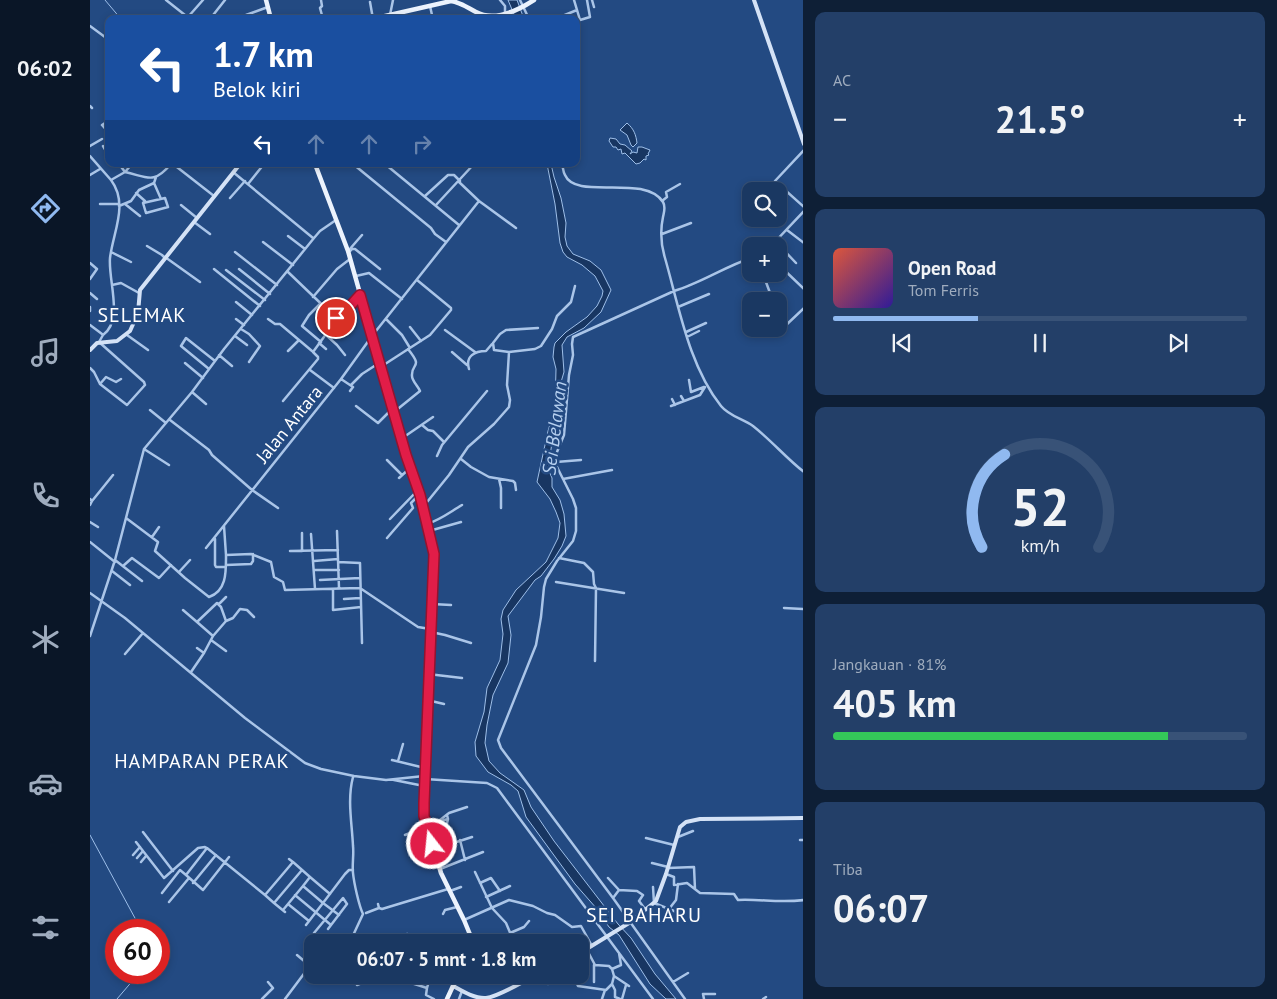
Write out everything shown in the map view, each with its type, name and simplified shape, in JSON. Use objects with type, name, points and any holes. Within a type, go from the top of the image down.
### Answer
[{"type":"main road","points":[[266,0],[270,15]]},
{"type":"main road","points":[[498,15],[523,7],[534,0]]},
{"type":"main road","points":[[395,15],[453,1],[482,15]]},
{"type":"main road","points":[[316,167],[348,252],[401,439],[419,493],[434,558],[428,674],[424,816],[448,890],[469,934]]},
{"type":"main road","points":[[446,999],[453,986]]},
{"type":"street","points":[[166,0],[185,15]]},
{"type":"street","points":[[191,15],[203,0]]},
{"type":"street","points":[[213,15],[225,0]]},
{"type":"street","points":[[321,0],[322,15]]},
{"type":"street","points":[[391,15],[393,0]]},
{"type":"street","points":[[500,0],[507,13]]},
{"type":"street","points":[[520,0],[526,15]]},
{"type":"street","points":[[575,0],[578,15]]},
{"type":"street","points":[[580,20],[590,17],[587,0]]},
{"type":"street","points":[[592,0],[594,7]]},
{"type":"street","points":[[754,0],[803,144]]},
{"type":"street","points":[[370,2],[372,15]]},
{"type":"street","points":[[430,6],[432,15]]},
{"type":"street","points":[[246,15],[268,7]]},
{"type":"street","points":[[565,15],[577,10]]},
{"type":"street","points":[[90,26],[105,37]]},
{"type":"street","points":[[105,123],[102,125],[105,128]]},
{"type":"street","points":[[90,146],[102,139]]},
{"type":"street","points":[[803,150],[775,181],[803,207]]},
{"type":"street","points":[[90,156],[116,188],[119,205],[118,226],[110,261],[114,318],[110,328],[90,350]]},
{"type":"street","points":[[121,167],[125,172],[151,179],[162,175],[169,167]]},
{"type":"street","points":[[111,180],[125,172],[129,167]]},
{"type":"street","points":[[176,167],[214,196]]},
{"type":"street","points":[[99,342],[117,341],[132,328],[138,313],[139,293],[237,167]]},
{"type":"street","points":[[248,184],[262,167]]},
{"type":"street","points":[[356,167],[446,242]]},
{"type":"street","points":[[389,167],[459,225]]},
{"type":"street","points":[[436,206],[472,167]]},
{"type":"street","points":[[563,167],[565,175],[574,183],[598,188],[625,186],[636,188],[647,191],[662,201],[664,206],[663,252],[687,337],[706,386],[723,408],[752,426],[803,472]]},
{"type":"street","points":[[90,175],[100,169]]},
{"type":"street","points":[[233,172],[314,238]]},
{"type":"street","points":[[425,196],[448,175],[454,175],[479,201],[516,228]]},
{"type":"street","points":[[156,177],[154,183],[161,199]]},
{"type":"street","points":[[230,198],[245,181]]},
{"type":"street","points":[[100,204],[125,204],[133,200],[136,193],[154,183]]},
{"type":"street","points":[[662,201],[666,197],[666,192],[680,184]]},
{"type":"street","points":[[136,193],[144,199],[144,203],[146,213],[164,210],[168,207],[165,199],[144,203]]},
{"type":"street","name":"Jalan Antara","points":[[206,548],[341,380],[372,336],[479,201]]},
{"type":"street","points":[[125,204],[140,216]]},
{"type":"street","points":[[181,205],[210,234]]},
{"type":"street","points":[[781,237],[803,211]]},
{"type":"street","points":[[90,636],[115,561],[144,449],[170,420],[314,238],[320,231],[336,220]]},
{"type":"street","points":[[662,234],[691,222]]},
{"type":"street","points":[[787,230],[803,243]]},
{"type":"street","points":[[348,252],[362,235]]},
{"type":"street","points":[[288,236],[305,249]]},
{"type":"street","points":[[263,242],[293,265]]},
{"type":"street","points":[[147,246],[200,282]]},
{"type":"street","points":[[348,252],[352,249],[355,250],[380,269]]},
{"type":"street","points":[[111,252],[131,262]]},
{"type":"street","points":[[235,252],[277,285]]},
{"type":"street","points":[[787,254],[796,263]]},
{"type":"street","points":[[312,296],[337,268],[350,259]]},
{"type":"street","points":[[685,999],[627,924],[613,898],[501,748],[498,740],[536,645],[546,579],[574,539],[577,520],[576,508],[556,462],[557,452],[564,435],[569,375],[574,355],[573,337],[742,261]]},
{"type":"street","points":[[90,263],[97,269],[90,279]]},
{"type":"street","points":[[239,269],[270,294]]},
{"type":"street","points":[[214,270],[260,306]]},
{"type":"street","points":[[226,270],[265,300]]},
{"type":"street","points":[[288,272],[337,319]]},
{"type":"street","points":[[355,276],[369,273],[402,299]]},
{"type":"street","points":[[787,273],[803,289]]},
{"type":"street","points":[[351,385],[362,374],[409,349],[432,333],[451,308],[417,280]]},
{"type":"street","points":[[112,285],[121,283],[139,293]]},
{"type":"street","points":[[493,342],[494,350],[509,352],[535,349],[541,346],[552,330],[556,316],[572,302],[576,286]]},
{"type":"street","points":[[90,293],[97,299]]},
{"type":"street","points":[[678,307],[709,294]]},
{"type":"street","points":[[313,352],[337,319],[360,295]]},
{"type":"street","points":[[236,302],[252,315]]},
{"type":"street","points":[[320,303],[302,326],[326,349]]},
{"type":"street","points":[[787,324],[803,308]]},
{"type":"street","points":[[236,319],[244,325]]},
{"type":"street","points":[[268,319],[275,324],[280,324],[319,358],[283,402]]},
{"type":"street","points":[[356,406],[378,423],[420,391],[412,377],[416,359],[402,335],[386,319]]},
{"type":"street","points":[[686,332],[706,323]]},
{"type":"street","points":[[90,325],[103,335]]},
{"type":"street","points":[[410,327],[421,341]]},
{"type":"street","points":[[445,330],[475,352],[486,351],[504,331],[538,328]]},
{"type":"street","points":[[241,329],[250,334],[260,346],[250,362]]},
{"type":"street","points":[[687,337],[699,331]]},
{"type":"street","points":[[127,334],[148,350]]},
{"type":"street","points":[[326,335],[338,345],[345,355]]},
{"type":"street","points":[[235,336],[247,345]]},
{"type":"street","points":[[209,369],[181,346],[186,338],[215,361]]},
{"type":"street","points":[[288,351],[299,340]]},
{"type":"street","points":[[90,368],[100,384],[127,405],[146,383],[99,342]]},
{"type":"street","points":[[452,352],[468,367],[470,358],[475,352]]},
{"type":"street","points":[[422,508],[461,459],[468,447],[494,424],[509,407],[510,400],[507,385],[509,352]]},
{"type":"street","points":[[220,355],[232,366]]},
{"type":"street","points":[[185,363],[203,378]]},
{"type":"street","points":[[310,370],[334,388]]},
{"type":"street","points":[[100,384],[106,377],[116,382],[121,378]]},
{"type":"street","points":[[341,380],[354,388],[350,391]]},
{"type":"street","points":[[689,380],[691,392],[706,386]]},
{"type":"street","points":[[671,406],[700,395],[706,386]]},
{"type":"street","points":[[192,392],[206,404]]},
{"type":"street","points":[[437,456],[444,442],[487,392]]},
{"type":"street","points":[[681,396],[684,401]]},
{"type":"street","points":[[672,399],[675,405]]},
{"type":"street","points":[[150,410],[167,423]]},
{"type":"street","points":[[401,439],[433,417]]},
{"type":"street","points":[[170,420],[210,450],[252,490],[278,508]]},
{"type":"street","points":[[422,425],[428,430],[433,431],[444,442]]},
{"type":"street","points":[[144,449],[169,465]]},
{"type":"street","points":[[461,459],[481,473],[513,481],[516,490]]},
{"type":"street","points":[[387,460],[401,476],[410,468]]},
{"type":"street","points":[[556,462],[581,460]]},
{"type":"street","points":[[563,478],[612,470]]},
{"type":"street","points":[[90,506],[91,500],[113,475]]},
{"type":"street","points":[[500,479],[502,488],[501,508]]},
{"type":"street","points":[[390,519],[419,493]]},
{"type":"street","points":[[387,538],[413,508],[411,503],[419,493]]},
{"type":"street","points":[[427,524],[440,520],[444,515],[462,505]]},
{"type":"street","points":[[126,518],[159,543],[155,549],[156,551],[210,598],[225,581],[224,526]]},
{"type":"street","points":[[90,522],[98,528]]},
{"type":"street","points":[[428,531],[461,522]]},
{"type":"street","points":[[152,537],[159,527]]},
{"type":"street","points":[[337,531],[339,588]]},
{"type":"street","points":[[302,533],[302,551]]},
{"type":"street","points":[[311,534],[314,561],[314,589]]},
{"type":"street","points":[[215,537],[215,565],[217,567],[251,564],[253,554]]},
{"type":"street","points":[[90,542],[142,581]]},
{"type":"street","points":[[290,552],[338,550]]},
{"type":"street","points":[[226,555],[253,554],[271,562],[274,577],[283,582],[285,590],[360,588],[418,627],[471,643]]},
{"type":"street","points":[[123,566],[132,558],[159,578],[170,565]]},
{"type":"street","points":[[559,558],[584,563],[592,570],[596,588],[595,661]]},
{"type":"street","points":[[179,572],[190,560]]},
{"type":"street","points":[[314,561],[359,562],[362,643]]},
{"type":"street","points":[[314,570],[339,570]]},
{"type":"street","points":[[112,571],[130,584]]},
{"type":"street","points":[[320,580],[360,578]]},
{"type":"street","points":[[556,582],[624,593]]},
{"type":"street","points":[[332,589],[333,610],[361,607]]},
{"type":"street","points":[[90,593],[103,601],[245,718],[302,762],[321,769],[354,776],[424,786]]},
{"type":"street","points":[[197,622],[216,603],[219,604],[226,597]]},
{"type":"street","points":[[344,599],[360,598]]},
{"type":"street","points":[[219,604],[226,621]]},
{"type":"street","points":[[431,604],[451,605]]},
{"type":"street","points":[[784,608],[803,609]]},
{"type":"street","points":[[191,672],[213,636],[226,621],[233,618],[242,609],[247,610],[254,617]]},
{"type":"street","points":[[183,610],[213,636]]},
{"type":"street","points":[[126,654],[143,633]]},
{"type":"street","points":[[211,640],[226,651]]},
{"type":"street","points":[[197,648],[204,653]]},
{"type":"street","points":[[428,674],[462,678]]},
{"type":"street","points":[[427,700],[444,704]]},
{"type":"street","points":[[398,761],[404,744]]},
{"type":"street","points":[[392,760],[425,768]]},
{"type":"street","points":[[354,776],[350,792],[354,850],[353,870],[363,914],[354,934]]},
{"type":"street","points":[[392,780],[425,778],[487,783],[497,788],[653,999]]},
{"type":"street","points":[[438,821],[447,814],[467,808]]},
{"type":"street","points":[[445,832],[448,819],[447,814]]},
{"type":"street","points":[[589,949],[646,910],[659,897],[676,837],[683,824],[693,820],[803,818]]},
{"type":"street","points":[[405,835],[427,825],[448,819]]},
{"type":"street","points":[[438,821],[438,825],[445,832],[450,843]]},
{"type":"street","points":[[676,837],[693,830]]},
{"type":"street","points":[[144,832],[173,871]]},
{"type":"street","points":[[412,848],[433,847],[472,837]]},
{"type":"street","points":[[646,838],[674,845]]},
{"type":"street","points":[[460,840],[465,860]]},
{"type":"street","points":[[136,842],[164,878],[179,868]]},
{"type":"street","points":[[162,893],[179,868],[198,848],[205,846],[284,911],[310,877]]},
{"type":"street","points":[[133,855],[140,847]]},
{"type":"street","points":[[186,875],[208,848]]},
{"type":"street","points":[[137,858],[143,851]]},
{"type":"street","points":[[440,869],[483,852]]},
{"type":"street","points":[[194,883],[216,855]]},
{"type":"street","points":[[141,862],[146,856]]},
{"type":"street","points":[[179,868],[203,890],[230,857]]},
{"type":"street","points":[[289,859],[330,894]]},
{"type":"street","points":[[265,896],[293,862]]},
{"type":"street","points":[[652,863],[668,868],[694,867],[694,889]]},
{"type":"street","points":[[274,903],[302,870]]},
{"type":"street","points":[[306,925],[345,874],[349,870],[353,870]]},
{"type":"street","points":[[475,872],[492,908],[504,920],[510,933],[524,927],[529,922]]},
{"type":"street","points":[[666,874],[674,877],[673,885],[687,883],[700,893],[734,894],[738,900],[764,899],[773,902],[803,900]]},
{"type":"street","points":[[169,902],[189,878]]},
{"type":"street","points":[[480,883],[491,878],[500,891]]},
{"type":"street","points":[[608,878],[619,890],[642,893],[643,896],[639,901],[646,910]]},
{"type":"street","points":[[669,909],[676,900],[678,884]]},
{"type":"street","points":[[303,886],[339,915]]},
{"type":"street","points":[[486,897],[510,886]]},
{"type":"street","points":[[366,913],[378,906],[382,908],[461,887]]},
{"type":"street","points":[[653,887],[654,902]]},
{"type":"street","points":[[613,898],[619,890]]},
{"type":"street","points":[[295,895],[331,925]]},
{"type":"street","points":[[314,933],[342,898],[348,903],[328,929]]},
{"type":"street","points":[[464,920],[509,900],[533,906],[555,915],[572,927],[582,926],[592,947]]},
{"type":"street","points":[[654,902],[678,914]]},
{"type":"street","points":[[288,904],[309,921]]},
{"type":"street","points":[[443,914],[445,910],[457,907]]},
{"type":"street","points":[[612,969],[621,965],[619,953]]},
{"type":"street","points":[[589,954],[594,965],[594,982]]},
{"type":"street","points":[[297,955],[304,961]]},
{"type":"street","points":[[594,965],[609,966],[614,976],[612,984],[605,990],[602,999]]},
{"type":"street","points":[[286,999],[304,973]]},
{"type":"street","points":[[673,982],[688,973]]},
{"type":"street","points":[[612,984],[615,990],[615,997],[621,999],[628,986],[614,976]]},
{"type":"street","points":[[262,999],[273,988],[268,982]]},
{"type":"street","points":[[416,984],[427,988]]},
{"type":"street","points":[[428,984],[426,995],[434,999]]},
{"type":"street","points":[[453,986],[485,999],[518,984]]},
{"type":"street","points":[[577,984],[578,986],[605,990]]},
{"type":"street","points":[[459,999],[462,991]]},
{"type":"street","points":[[698,994],[715,994]]},
{"type":"street","points":[[703,994],[704,999]]},
{"type":"water","points":[[508,0],[517,0],[523,15],[514,15]]},
{"type":"water","points":[[627,123],[636,137],[637,143],[633,147],[627,135],[620,130]]},
{"type":"water","points":[[610,138],[616,139],[620,144],[625,145],[632,151],[630,154],[633,152],[637,153],[638,147],[642,147],[650,150],[649,155],[646,156],[646,160],[644,159],[636,164],[625,153],[622,154],[621,149],[618,150],[616,147],[613,147],[609,141]]},
{"type":"water","name":"Sei Belawan","points":[[548,167],[552,167],[561,198],[566,223],[565,237],[567,246],[573,254],[590,261],[601,270],[611,290],[601,312],[584,328],[567,337],[562,345],[564,372],[561,382],[561,410],[553,436],[548,469],[552,478],[552,487],[560,500],[564,514],[566,536],[554,559],[541,576],[535,580],[508,616],[511,635],[508,663],[493,695],[485,743],[489,761],[500,773],[524,790],[531,807],[554,841],[631,938],[655,974],[676,999],[666,999],[650,984],[619,935],[609,927],[597,909],[575,884],[526,817],[518,791],[488,772],[476,756],[475,742],[484,712],[487,688],[500,660],[503,610],[516,590],[546,562],[558,538],[560,523],[556,512],[550,499],[537,482],[555,408],[556,369],[553,357],[555,343],[566,332],[587,317],[597,306],[603,291],[595,276],[582,265],[567,257],[563,252]]},
{"type":"waterway","points":[[105,0],[118,15]]},
{"type":"waterway","points":[[90,835],[135,919]]},
{"type":"waterway","points":[[117,999],[130,984]]},
{"type":"district","name":"SELEMAK","points":[[142,315]]},
{"type":"district","name":"HAMPARAN PERAK","points":[[202,761]]},
{"type":"district","name":"SEI BAHARU","points":[[644,915]]},
{"type":"route","points":[[336,318],[341,316],[360,295],[406,455],[420,495],[434,554],[424,803],[424,816],[432,844]]}]
